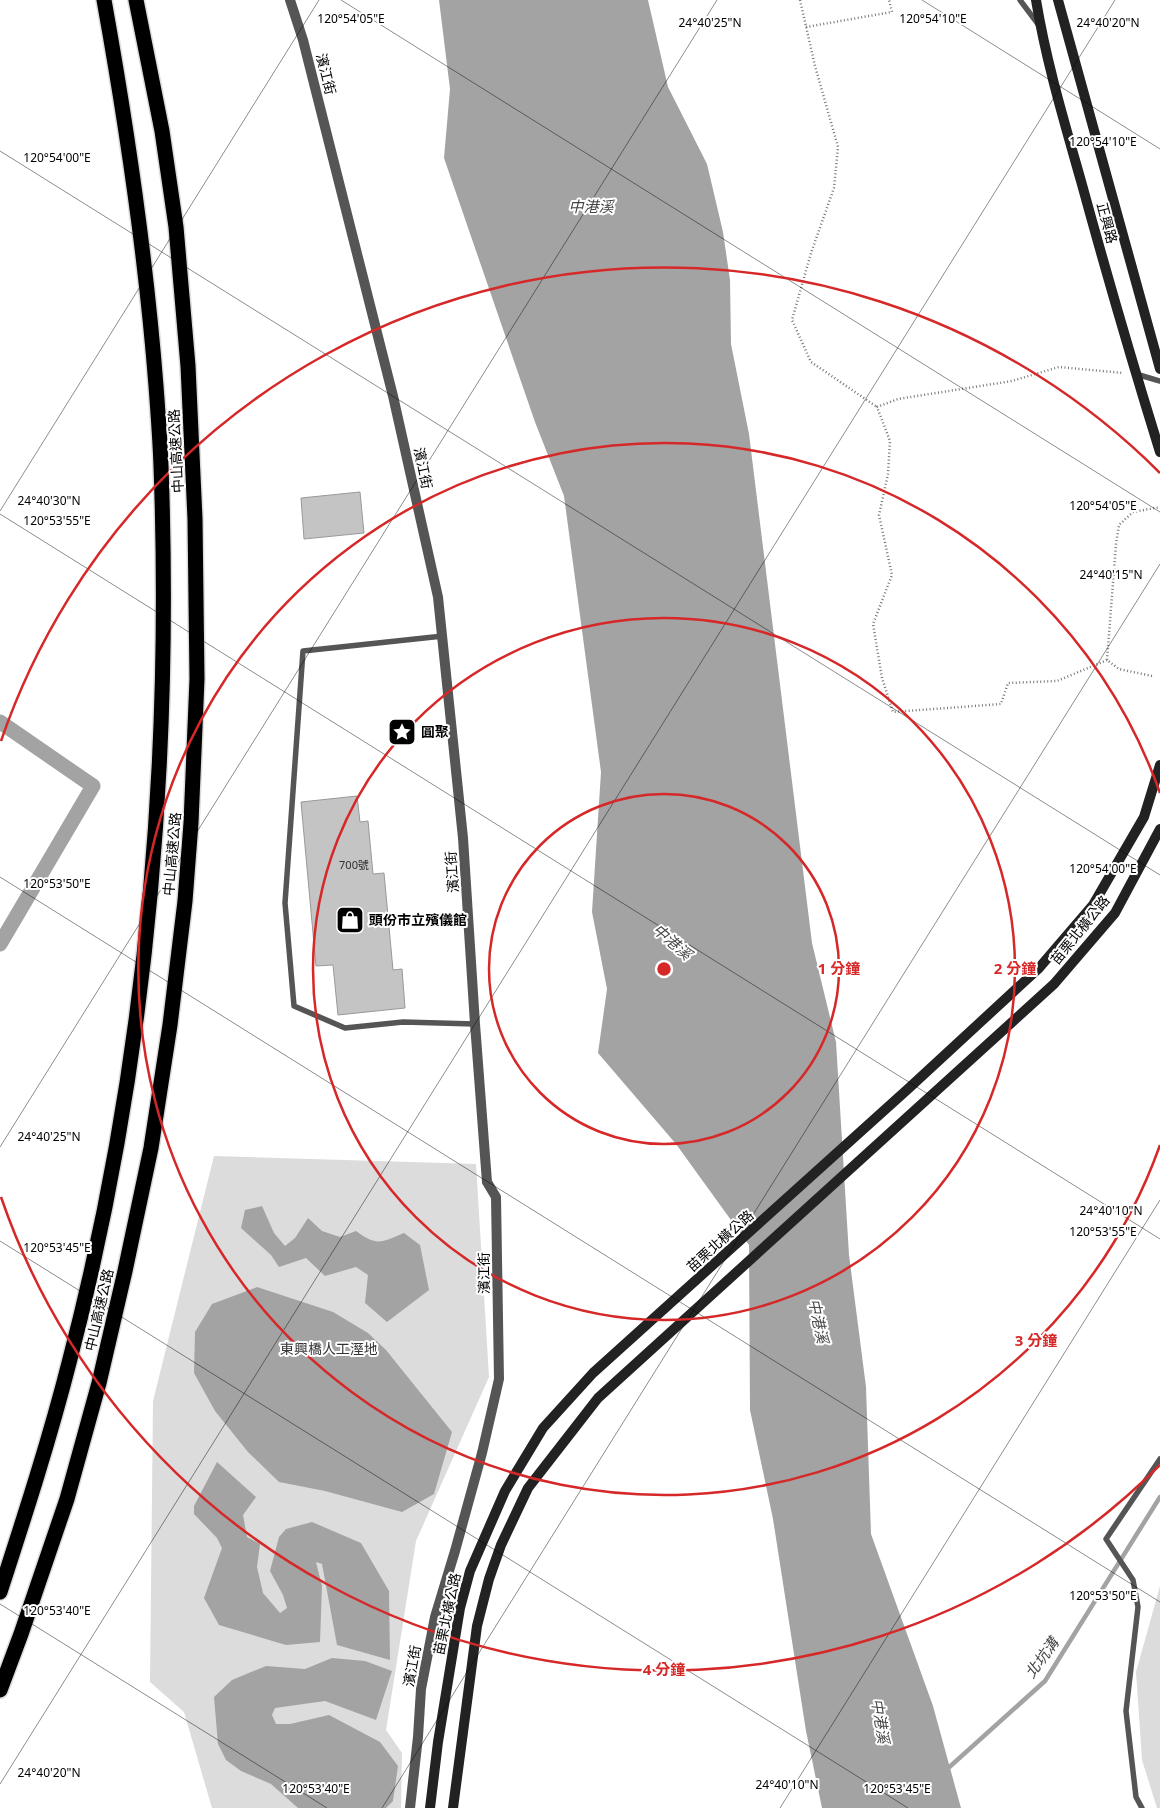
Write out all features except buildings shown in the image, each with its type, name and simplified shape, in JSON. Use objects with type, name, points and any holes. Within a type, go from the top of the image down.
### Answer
[{"type":"highway","name":"中山高速公路","points":[[0,1592],[39,1472],[71,1357],[99,1235],[120,1122],[137,1012],[151,898],[159,788],[164,664],[161,455],[150,308],[136,195],[123,106],[104,0]]},
{"type":"highway","name":"中山高速公路","points":[[0,1690],[67,1499],[99,1383],[125,1270],[151,1148],[170,1025],[191,823],[197,679],[195,519],[188,366],[176,227],[162,131],[136,0]]},
{"type":"main road","name":"正興路","points":[[1036,0],[1040,27],[1077,167],[1160,452]]},
{"type":"main road","name":"正興路","points":[[1058,0],[1160,369]]},
{"type":"main road","name":"苗栗北橫公路","points":[[430,1808],[438,1742],[460,1608],[470,1571],[505,1491],[543,1428],[592,1373],[909,1088],[1039,968],[1093,905],[1144,817],[1160,765]]},
{"type":"main road","name":"苗栗北橫公路","points":[[453,1808],[477,1626],[500,1544],[528,1488],[598,1398],[1054,984],[1115,913],[1160,828]]},
{"type":"street","name":"濱江街","points":[[290,0],[303,40],[393,396],[438,597],[463,838],[475,1024],[488,1182],[496,1197],[499,1379],[482,1453],[435,1617],[421,1689],[410,1808]]},
{"type":"lane","points":[[1020,0],[1040,27]]},
{"type":"lane","points":[[1136,374],[1160,381]]},
{"type":"lane","points":[[443,636],[303,651],[285,903],[294,1006],[346,1028],[404,1022],[475,1024]]},
{"type":"lane","points":[[1142,1808],[1136,1797],[1126,1711],[1138,1607],[1134,1580],[1106,1539],[1160,1459]]},
{"type":"path","points":[[800,0],[838,147],[834,188],[811,253],[792,320],[811,362],[877,407],[890,441],[888,474],[878,515],[892,574],[873,624],[882,678],[893,712],[1001,704],[1008,682],[1057,681],[1107,660]]},
{"type":"path","points":[[806,27],[892,12],[889,0]]},
{"type":"path","points":[[877,407],[898,399],[1012,381],[1059,367],[1136,374]]},
{"type":"path","points":[[1107,660],[1119,525],[1132,512],[1160,507]]},
{"type":"path","points":[[1107,660],[1119,669],[1152,676]]},
{"type":"green space","name":"東興橋人工溼地","points":[[214,1156],[476,1164],[489,1377],[416,1541],[386,1730],[402,1753],[401,1808],[212,1808],[184,1712],[150,1682],[153,1401]]},
{"type":"green space","points":[[1160,1586],[1160,1808],[1157,1808],[1142,1760],[1136,1672]]},
{"type":"water","name":"中港溪","points":[[439,0],[648,0],[668,87],[707,164],[723,232],[730,280],[731,344],[749,434],[812,943],[836,1042],[849,1255],[866,1387],[871,1534],[933,1706],[961,1808],[822,1808],[806,1731],[773,1519],[750,1410],[749,1245],[676,1144],[598,1053],[607,989],[592,912],[601,772],[564,496],[535,422],[444,158],[450,89]]},
{"type":"water","points":[[262,1206],[274,1233],[285,1246],[295,1238],[308,1218],[322,1231],[340,1237],[356,1231],[369,1239],[385,1241],[404,1233],[420,1245],[429,1290],[387,1322],[365,1303],[368,1275],[356,1267],[325,1276],[306,1258],[279,1267],[271,1255],[241,1228],[245,1210]]},
{"type":"water","points":[[257,1287],[333,1312],[368,1333],[386,1350],[452,1432],[434,1494],[402,1512],[325,1491],[279,1482],[248,1452],[215,1411],[194,1373],[195,1332],[212,1304]]},
{"type":"water","points":[[217,1462],[256,1497],[243,1515],[247,1537],[260,1544],[257,1567],[263,1593],[280,1613],[287,1608],[283,1595],[270,1571],[279,1537],[286,1529],[312,1522],[361,1543],[389,1591],[390,1660],[337,1645],[322,1564],[316,1562],[322,1586],[320,1642],[286,1645],[219,1625],[204,1598],[222,1548],[217,1538],[194,1514],[194,1506]]},
{"type":"water","points":[[332,1658],[365,1661],[392,1671],[376,1720],[325,1701],[275,1708],[272,1715],[276,1724],[290,1724],[329,1715],[380,1742],[398,1766],[393,1801],[386,1808],[298,1808],[271,1784],[241,1771],[226,1760],[218,1744],[214,1697],[232,1680],[266,1666],[305,1669]]},
{"type":"waterway","points":[[0,722],[93,786],[0,944]]},
{"type":"waterway","name":"北坑溝","points":[[945,1771],[1045,1681],[1160,1497]]},
{"type":"place","name":"圓聚","points":[[402,732]]},
{"type":"place","name":"頭份市立殯儀館","points":[[350,920]]}]
